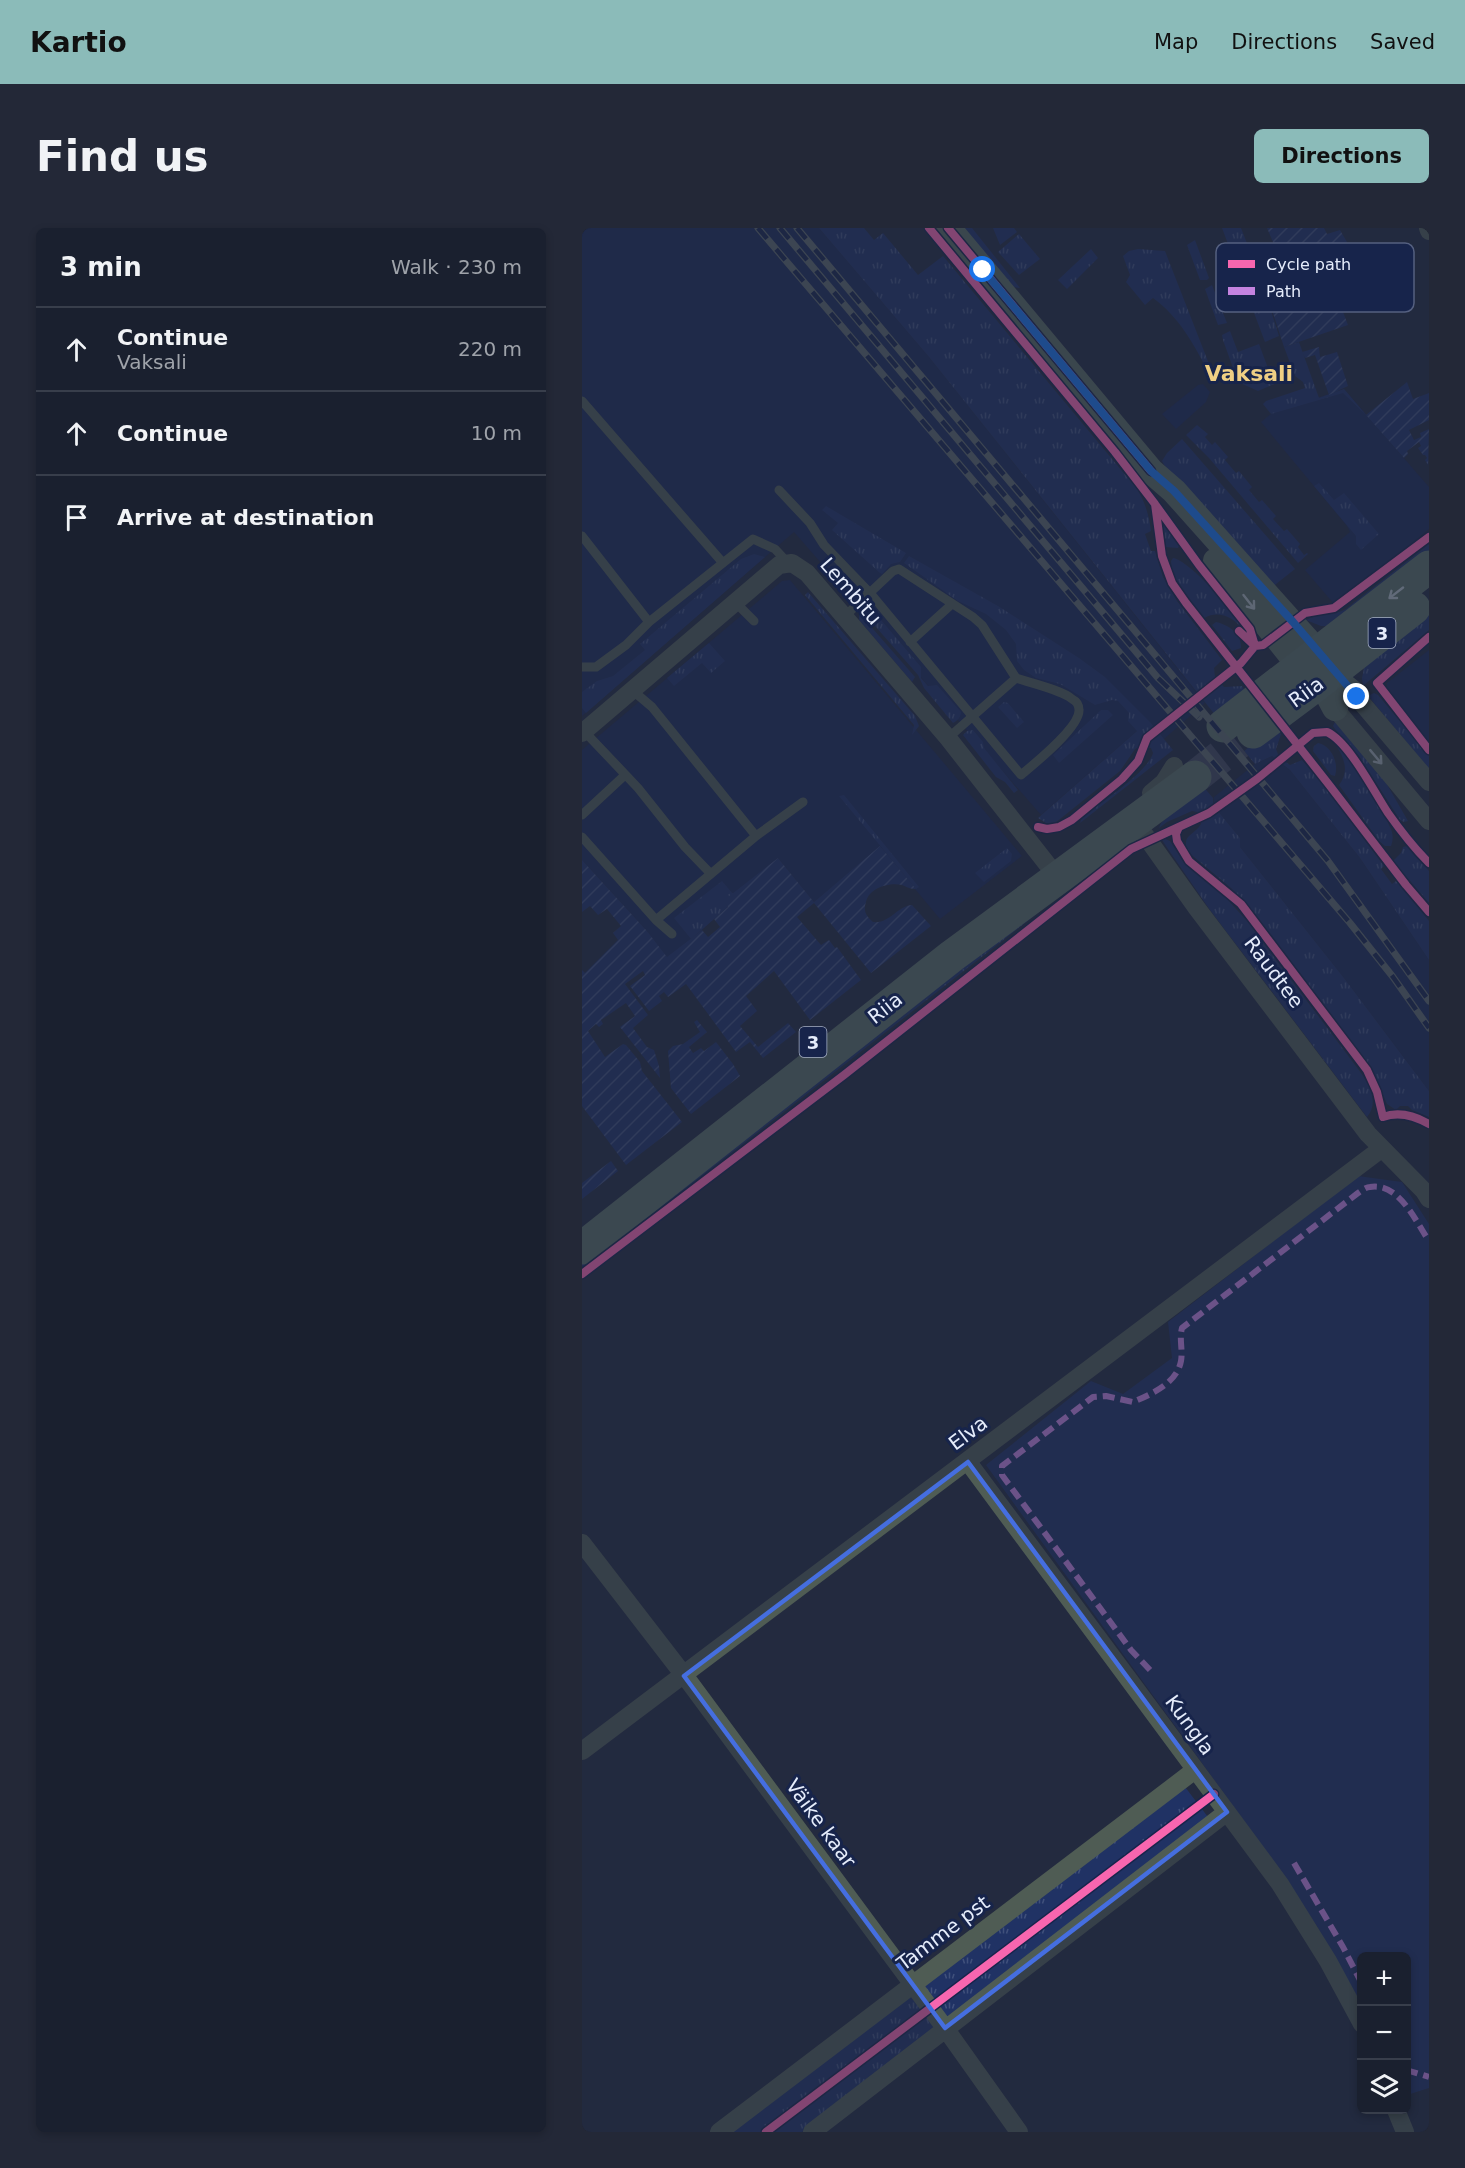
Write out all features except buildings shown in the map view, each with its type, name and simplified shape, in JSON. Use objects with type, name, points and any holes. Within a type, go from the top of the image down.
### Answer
[{"type":"highway","name":"Riia","points":[[1236,735],[1274,701],[1320,672],[1363,634],[1429,567]]},
{"type":"highway","name":"Riia","points":[[1363,634],[1429,595]]},
{"type":"highway","name":"Riia","points":[[582,1225],[993,901],[1052,870],[1137,821],[1184,768],[1052,870],[952,956],[582,1248]]},
{"type":"street","points":[[948,228],[1151,471],[1165,495],[1320,672],[1429,821]]},
{"type":"street","name":"Lembitu","points":[[586,726],[632,690],[779,565],[788,563],[807,573],[948,738],[1052,870]]},
{"type":"street","points":[[1236,735],[1259,715],[1320,672],[1354,677],[1363,634],[1286,631]]},
{"type":"street","points":[[1286,631],[1280,653],[1274,701],[1315,703],[1320,672]]},
{"type":"street","points":[[1320,672],[1429,782]]},
{"type":"street","name":"Raudtee","points":[[1137,821],[1196,907],[1380,1149],[1424,1191],[1429,1199]]},
{"type":"street","name":"Elva","points":[[582,1752],[1380,1149]]},
{"type":"street","name":"Kungla","points":[[968,1462],[1280,1884],[1328,1961],[1357,2015]]},
{"type":"street","name":"Väike kaar","points":[[582,1543],[684,1676],[945,2028],[1019,2132]]},
{"type":"street","name":"Tamme pst","points":[[719,2132],[1195,1770]]},
{"type":"street","points":[[812,2132],[1227,1812]]},
{"type":"street","points":[[1398,2114],[1405,2132]]},
{"type":"lane","points":[[582,401],[723,563]]},
{"type":"lane","points":[[779,490],[810,523],[824,545],[870,594],[1021,775],[1047,753],[1073,724],[1078,715],[1078,704],[1068,696],[1016,678],[982,625],[899,569],[893,571],[870,594],[844,617]]},
{"type":"lane","points":[[582,536],[649,622]]},
{"type":"lane","points":[[582,667],[596,667],[626,645],[649,622],[753,539],[775,549],[788,563]]},
{"type":"lane","points":[[735,602],[754,621]]},
{"type":"lane","points":[[910,642],[952,604]]},
{"type":"lane","points":[[948,738],[1016,678]]},
{"type":"lane","points":[[632,690],[652,707],[756,836]]},
{"type":"lane","points":[[586,726],[685,847],[711,874]]},
{"type":"lane","points":[[582,814],[625,775]]},
{"type":"lane","points":[[656,921],[756,836],[803,802]]},
{"type":"lane","points":[[582,837],[656,921],[672,934]]},
{"type":"highlighted area","points":[[968,1462],[1227,1812],[945,2028],[684,1676]]},
{"type":"shaded area","points":[[582,228],[819,228],[929,357],[1205,703],[1164,739],[1137,731],[1041,815],[794,532],[582,716]]},
{"type":"shaded area","points":[[1203,384],[1210,392],[1206,402],[1176,429],[1162,414],[1198,385]]},
{"type":"shaded area","points":[[1344,389],[1429,487],[1429,529],[1360,586],[1334,604],[1305,570],[1350,532],[1261,422],[1272,413]]},
{"type":"shaded area","points":[[790,580],[1022,856],[940,919],[880,847],[814,902],[778,858],[702,930],[667,958],[647,931],[582,860],[582,750],[782,581]]},
{"type":"shaded area","points":[[1429,650],[1429,742],[1387,692],[1387,683]]},
{"type":"shaded area","points":[[1272,756],[1290,770],[1360,858],[1429,960],[1429,1091],[1344,978],[1240,847],[1240,838],[1213,805],[1214,797],[1255,764]]},
{"type":"green space","points":[[819,228],[864,228],[874,240],[883,233],[918,275],[943,256],[1137,489],[1148,514],[1150,525],[1151,531],[1145,534],[1151,551],[1155,551],[1163,577],[1177,601],[1222,660],[1214,668],[1215,677],[1224,687],[1242,686],[1246,692],[1216,716],[929,357]]},
{"type":"green space","points":[[964,228],[972,228],[1020,288],[1013,287]]},
{"type":"green space","points":[[993,228],[1014,228],[1017,232],[1000,245]]},
{"type":"green space","points":[[1222,228],[1241,228],[1247,243],[1228,243]]},
{"type":"green space","points":[[1267,228],[1324,228],[1327,234],[1340,230],[1347,242],[1344,243],[1273,243]]},
{"type":"green space","points":[[1019,234],[1040,259],[1019,275],[998,252]]},
{"type":"green space","points":[[1195,240],[1209,278],[1207,280],[1200,280],[1187,245]]},
{"type":"green space","points":[[1091,249],[1098,258],[1067,289],[1058,280]]},
{"type":"green space","points":[[1138,249],[1165,251],[1211,369],[1207,370],[1191,341],[1170,313],[1153,298],[1145,305],[1126,282],[1130,275],[1123,256],[1129,251]]},
{"type":"green space","points":[[1212,285],[1216,295],[1216,312],[1223,312],[1227,323],[1218,325],[1205,289]]},
{"type":"green space","points":[[1254,312],[1271,312],[1279,336],[1265,342]]},
{"type":"green space","points":[[1273,312],[1343,312],[1348,325],[1284,347]]},
{"type":"green space","points":[[1230,331],[1238,352],[1259,344],[1274,384],[1258,391],[1238,382],[1222,335]]},
{"type":"green space","points":[[1299,342],[1319,398],[1344,389],[1366,415],[1343,393],[1271,414],[1263,404],[1266,401],[1305,388],[1303,382],[1295,376],[1284,347]]},
{"type":"green space","points":[[1319,347],[1320,357],[1337,352],[1348,386],[1329,395],[1315,355],[1305,358],[1302,352]]},
{"type":"green space","points":[[1407,382],[1413,399],[1429,393],[1429,420],[1409,430],[1414,440],[1421,437],[1420,433],[1429,429],[1428,465],[1425,460],[1427,458],[1418,448],[1421,446],[1419,442],[1407,451],[1408,454],[1404,458],[1366,415]]},
{"type":"green space","points":[[1197,425],[1208,434],[1205,437],[1212,445],[1215,442],[1228,457],[1225,460],[1236,473],[1239,471],[1252,487],[1249,490],[1259,502],[1262,500],[1276,516],[1273,519],[1284,531],[1287,529],[1300,544],[1298,547],[1304,555],[1308,554],[1298,563],[1209,458],[1186,435]]},
{"type":"green space","points":[[1182,439],[1295,569],[1274,586],[1166,468],[1162,461]]},
{"type":"green space","points":[[1319,483],[1334,500],[1344,493],[1379,534],[1361,550],[1356,544],[1356,536],[1314,486]]},
{"type":"green space","points":[[826,506],[906,553],[900,562],[891,564],[882,574],[880,573],[832,530],[838,523],[822,510]]},
{"type":"green space","points":[[1162,525],[1179,546],[1178,548],[1165,547]]},
{"type":"green space","points":[[1429,544],[1429,554],[1329,626],[1321,626],[1306,620],[1346,609]]},
{"type":"green space","points":[[754,554],[765,557],[586,713],[582,708],[582,692],[597,681],[613,676],[645,650],[640,644],[741,559]]},
{"type":"green space","points":[[909,556],[998,606],[1105,677],[1150,722],[1173,750],[1080,823],[1082,817],[1142,769],[1153,753],[1151,748],[1141,746],[1135,749],[1120,771],[1055,823],[1046,823],[1038,818],[1137,731],[1128,721],[1129,713],[1118,701],[1112,700],[1095,705],[1060,684],[1036,678],[1024,670],[1017,661],[1016,644],[1006,630],[986,614],[958,601],[904,563]]},
{"type":"green space","points":[[1173,558],[1190,568],[1211,588],[1242,628],[1225,616],[1215,615],[1204,618],[1178,585],[1172,569]]},
{"type":"green space","points":[[808,592],[915,716],[919,726],[912,735],[914,725],[805,595]]},
{"type":"green space","points":[[866,606],[870,607],[921,667],[921,678],[928,686],[937,685],[961,712],[956,721],[953,723],[924,688],[918,675],[861,610]]},
{"type":"green space","points":[[1429,608],[1429,630],[1363,686],[1365,663]]},
{"type":"green space","points":[[859,613],[915,677],[912,682],[859,620]]},
{"type":"green space","points":[[1216,622],[1226,625],[1237,634],[1241,648],[1232,651],[1212,625]]},
{"type":"green space","points":[[709,643],[725,661],[711,673],[702,663],[674,686],[667,678]]},
{"type":"green space","points":[[1374,693],[1429,756],[1429,769],[1368,696]]},
{"type":"green space","points":[[1004,702],[1008,703],[1024,722],[1017,728],[998,707]]},
{"type":"green space","points":[[1101,710],[1108,710],[1113,715],[1059,763],[1053,755]]},
{"type":"green space","points":[[1335,722],[1385,781],[1408,821],[1400,820],[1359,756],[1333,726]]},
{"type":"green space","points":[[1275,728],[1281,734],[1276,749],[1279,757],[1290,765],[1302,760],[1384,866],[1381,869],[1392,884],[1396,881],[1429,921],[1429,960],[1360,858],[1290,770],[1272,756],[1255,764],[1244,751]]},
{"type":"green space","points":[[973,730],[983,742],[984,748],[1018,790],[1014,793],[1005,782],[996,777],[963,735]]},
{"type":"green space","points":[[1318,743],[1331,751],[1336,766],[1335,776],[1331,775],[1313,751],[1314,746]]},
{"type":"green space","points":[[1337,747],[1358,773],[1383,813],[1392,832],[1391,846],[1385,846],[1379,841],[1339,785],[1344,776],[1345,766]]},
{"type":"green space","points":[[1201,784],[1213,798],[1213,805],[1240,838],[1240,847],[1344,978],[1429,1091],[1429,1117],[1408,1106],[1400,1106],[1396,1110],[1387,1104],[1371,1067],[1253,911],[1231,888],[1188,852],[1187,839],[1201,824],[1197,812],[1192,811],[1159,828],[1161,823]]},
{"type":"green space","points":[[844,795],[919,887],[916,889],[839,796]]},
{"type":"green space","points":[[1163,838],[1170,841],[1184,863],[1226,898],[1247,921],[1361,1073],[1373,1100],[1371,1112],[1367,1117],[1210,910],[1162,840]]},
{"type":"green space","points":[[880,846],[916,889],[897,884],[880,887],[868,897],[865,908],[867,915],[873,922],[879,922],[902,908],[912,905],[931,926],[871,973],[814,903],[797,917],[821,945],[829,940],[835,948],[837,947],[861,980],[810,1020],[774,971],[746,996],[757,1011],[740,1026],[758,1047],[788,1023],[796,1032],[763,1058],[750,1042],[736,1052],[686,984],[668,997],[664,992],[659,996],[662,1001],[649,1011],[630,986],[645,975],[643,971],[625,984],[648,1015],[633,1028],[647,1047],[654,1050],[660,1078],[620,1027],[635,1016],[626,1003],[601,1020],[603,1024],[599,1027],[596,1024],[588,1031],[605,1057],[623,1044],[626,1045],[640,1062],[642,1071],[682,1122],[626,1165],[582,1106],[582,970],[585,973],[618,940],[613,933],[621,926],[607,909],[598,915],[590,906],[582,912],[582,860],[647,931],[667,957],[702,930],[708,937],[720,927],[714,919],[728,907],[723,901],[778,858],[814,902]]},
{"type":"green space","points":[[1407,846],[1429,871],[1429,903],[1393,861],[1401,853],[1403,847]]},
{"type":"green space","points":[[1007,848],[1012,854],[1011,861],[984,882],[975,873]]},
{"type":"green space","points":[[1085,876],[582,1270],[582,1258],[1013,918]]},
{"type":"green space","points":[[722,881],[733,894],[724,901],[728,907],[691,939],[674,918]]},
{"type":"green space","points":[[697,1020],[707,1032],[689,1047],[693,1053],[701,1048],[704,1051],[716,1042],[740,1076],[691,1114],[671,1088],[668,1051],[700,1032],[694,1022]]},
{"type":"green space","points":[[611,1161],[618,1171],[582,1199],[582,1183]]},
{"type":"green space","points":[[1358,1176],[1402,1182],[1429,1224],[1429,2088],[1411,2094],[1411,1952],[1357,1952],[1357,1999],[1318,1928],[1257,1839],[986,1465],[1091,1381],[1123,1394],[1172,1358],[1168,1322]]},
{"type":"green space","points":[[1182,1783],[1211,1821],[802,2132],[723,2132]]},
{"type":"tunnel","points":[[1195,777],[1238,743]]},
{"type":"railway","points":[[758,228],[1350,923],[1393,977],[1429,1028]]},
{"type":"railway","points":[[780,228],[1158,678],[1199,717]]},
{"type":"railway","points":[[797,228],[1328,861],[1429,1001]]},
{"type":"marked path","points":[[1150,1670],[1131,1650],[1002,1475],[1002,1466],[1093,1397],[1106,1396],[1133,1402],[1163,1387],[1179,1369],[1182,1328],[1365,1188],[1380,1187],[1398,1197],[1406,1205],[1429,1241]]},
{"type":"marked path","points":[[1294,1863],[1357,1974]]},
{"type":"marked path","points":[[1411,2072],[1429,2077]]},
{"type":"cycle path","points":[[929,228],[1115,452],[1155,504],[1162,556],[1172,583],[1429,912]]},
{"type":"cycle path","points":[[948,228],[1151,471]]},
{"type":"cycle path","points":[[1038,827],[1047,829],[1059,827],[1072,820],[1122,779],[1138,761],[1147,738],[1241,663],[1255,646],[1250,629],[1199,565],[1155,504]]},
{"type":"cycle path","points":[[1239,631],[1255,646],[1263,645],[1305,613],[1334,608],[1429,537]]},
{"type":"cycle path","points":[[1429,637],[1377,683],[1429,750]]},
{"type":"cycle path","points":[[582,1274],[844,1075],[1131,849],[1209,813],[1257,779],[1313,733],[1327,732],[1344,746],[1382,804],[1429,863]]},
{"type":"cycle path","points":[[1179,827],[1176,834],[1177,841],[1189,861],[1241,904],[1367,1070],[1377,1092],[1383,1117],[1395,1114],[1407,1115],[1429,1124]]},
{"type":"cycle path","points":[[766,2132],[1214,1794]]},
{"type":"district","name":"Vaksali","points":[[1249,373]]},
{"type":"route","points":[[983,270],[1151,471],[1174,491],[1293,622],[1357,697]]}]
